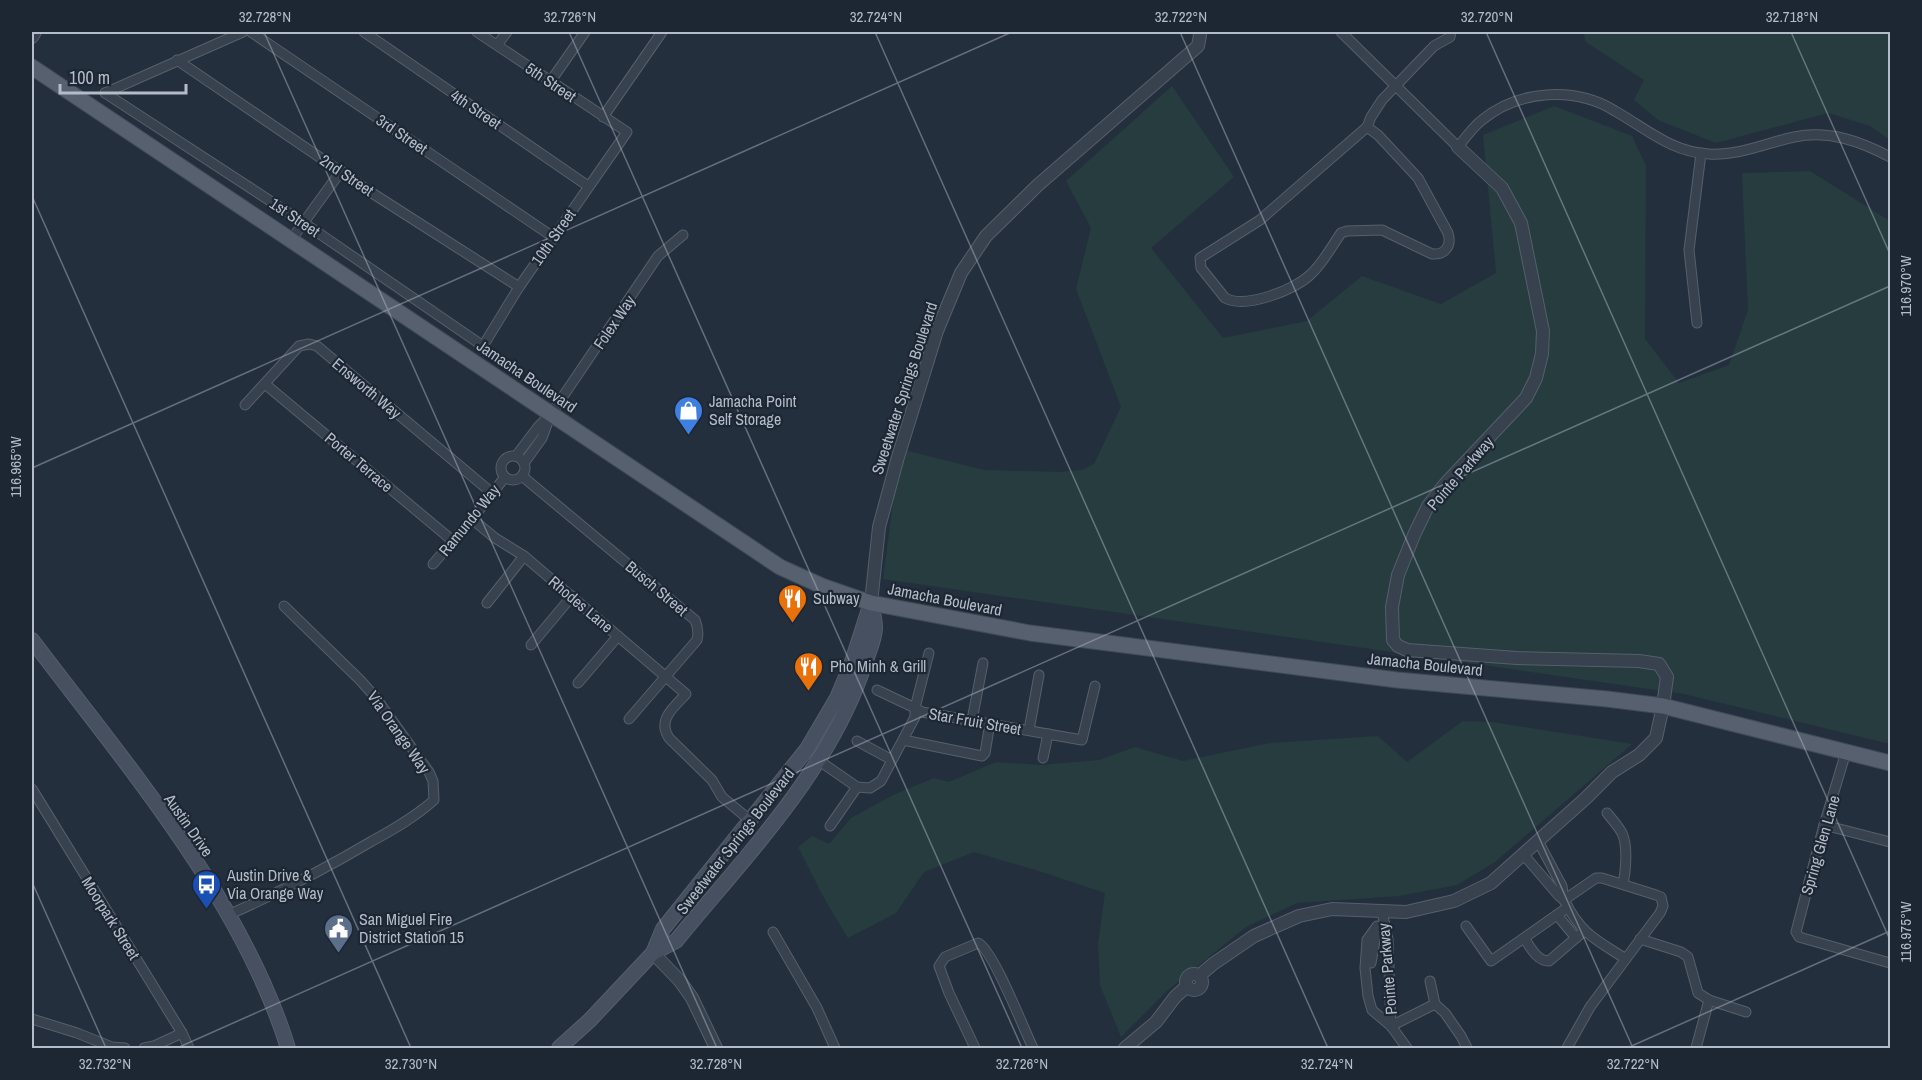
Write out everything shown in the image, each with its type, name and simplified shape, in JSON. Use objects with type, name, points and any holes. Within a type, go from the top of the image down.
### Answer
[{"type":"main road","name":"Jamacha Boulevard","points":[[32,67],[780,567],[822,586],[872,603],[1030,633],[1397,680],[1663,706],[1890,763]]},
{"type":"main road","name":"Sweetwater Springs Boulevard","points":[[559,1048],[590,1020],[652,953],[663,929],[807,749],[833,704],[851,665],[872,603]]},
{"type":"main road","name":"Sweetwater Springs Boulevard","points":[[652,953],[676,941],[788,804],[818,760],[850,704],[860,679],[875,630],[872,603]]},
{"type":"main road","name":"Austin Drive","points":[[32,640],[191,855],[228,915],[258,974],[288,1048]]},
{"type":"main road","points":[[818,760],[817,751],[835,718],[833,704]]},
{"type":"main road","points":[[720,887],[724,868],[750,837],[754,826],[751,821]]},
{"type":"street","points":[[32,36],[35,32]]},
{"type":"street","points":[[177,60],[243,32]]},
{"type":"street","name":"3rd Street","points":[[251,32],[554,237]]},
{"type":"street","name":"4th Street","points":[[364,32],[588,186]]},
{"type":"street","name":"5th Street","points":[[477,32],[627,132]]},
{"type":"street","points":[[497,45],[507,32]]},
{"type":"street","points":[[550,82],[585,32]]},
{"type":"street","points":[[603,117],[662,32]]},
{"type":"street","name":"Pointe Parkway","points":[[1341,32],[1502,188],[1521,224],[1543,331],[1542,354],[1536,378],[1519,407],[1445,484],[1428,506],[1414,535],[1398,575],[1392,607],[1394,640],[1398,646],[1407,650],[1517,658],[1639,661],[1659,664],[1667,677],[1656,738],[1639,755],[1612,772],[1491,883],[1454,901],[1406,912],[1382,912]]},
{"type":"street","points":[[1367,127],[1378,135],[1418,178],[1448,233],[1449,240],[1445,250],[1439,254],[1432,254],[1382,230],[1347,231],[1341,233],[1313,273],[1292,288],[1249,301],[1230,301],[1225,298],[1201,268],[1200,258],[1260,220],[1367,127],[1382,100],[1434,46],[1450,37],[1450,32]]},
{"type":"street","name":"Sweetwater Springs Boulevard","points":[[872,603],[879,527],[937,331],[961,273],[986,236],[1038,185],[1198,46],[1199,33]]},
{"type":"street","name":"1st Street","points":[[177,60],[105,93],[304,223],[483,346]]},
{"type":"street","name":"2nd Street","points":[[177,60],[519,287]]},
{"type":"street","points":[[1458,147],[1480,121],[1500,108],[1522,99],[1558,95],[1581,98],[1604,105],[1665,143],[1701,153],[1739,152],[1794,137],[1818,135],[1838,136],[1858,142],[1890,157]]},
{"type":"street","name":"10th Street","points":[[483,346],[519,287],[627,132]]},
{"type":"street","points":[[1697,322],[1689,250],[1701,153]]},
{"type":"street","points":[[291,240],[341,171]]},
{"type":"street","name":"Folex Way","points":[[551,414],[658,256],[682,235]]},
{"type":"street","name":"Ensworth Way","points":[[245,405],[298,346],[309,344],[317,346],[492,493]]},
{"type":"street","name":"Porter Terrace","points":[[265,384],[453,541]]},
{"type":"street","name":"Ramundo Way","points":[[551,414],[542,438],[524,463],[522,476],[513,480],[505,477],[501,469],[503,460],[516,456],[551,414]]},
{"type":"street","points":[[516,456],[524,463]]},
{"type":"street","name":"Busch Street","points":[[522,476],[695,620],[699,632],[697,640],[630,719]]},
{"type":"street","name":"Ramundo Way","points":[[434,564],[505,477]]},
{"type":"street","name":"Rhodes Lane","points":[[472,519],[495,538],[524,556],[686,694],[670,711],[664,723],[664,731],[712,780],[722,796],[751,821]]},
{"type":"street","points":[[487,603],[524,556]]},
{"type":"street","points":[[531,645],[572,596]]},
{"type":"street","name":"Via Orange Way","points":[[228,915],[287,889],[335,863],[419,814],[434,800],[433,781],[429,772],[376,698],[284,606]]},
{"type":"street","points":[[578,683],[618,636]]},
{"type":"street","points":[[877,690],[915,708],[929,653]]},
{"type":"street","points":[[972,720],[983,663]]},
{"type":"street","points":[[1029,730],[1039,675]]},
{"type":"street","name":"Star Fruit Street","points":[[857,788],[870,788],[881,781],[915,717],[915,708],[1082,740],[1095,686]]},
{"type":"street","points":[[903,740],[982,756],[990,723]]},
{"type":"street","points":[[1043,758],[1048,734]]},
{"type":"street","points":[[857,741],[892,760]]},
{"type":"street","name":"Spring Glen Lane","points":[[1846,752],[1796,932],[1799,937],[1890,963]]},
{"type":"street","points":[[818,760],[857,788],[830,826]]},
{"type":"street","name":"Moorpark Street","points":[[32,789],[189,1048]]},
{"type":"street","points":[[1607,813],[1622,832],[1624,839],[1623,884]]},
{"type":"street","points":[[1824,825],[1890,842]]},
{"type":"street","points":[[1538,841],[1562,886],[1566,903]]},
{"type":"street","points":[[1523,854],[1566,903],[1584,931],[1626,959]]},
{"type":"street","points":[[1546,881],[1555,873]]},
{"type":"street","points":[[1466,926],[1491,961],[1557,915],[1566,903],[1596,878],[1623,884],[1661,897],[1663,906],[1660,913],[1590,1007],[1567,1048]]},
{"type":"street","points":[[1125,1048],[1156,1022],[1175,997],[1187,986],[1189,976],[1192,974],[1199,976],[1254,936],[1299,916],[1332,909],[1382,912]]},
{"type":"street","name":"Pointe Parkway","points":[[1382,912],[1372,953],[1368,996],[1372,1010],[1391,1026],[1407,1048]]},
{"type":"street","name":"Pointe Parkway","points":[[1382,912],[1388,939],[1391,1026]]},
{"type":"street","points":[[1557,915],[1576,938]]},
{"type":"street","points":[[1524,939],[1539,958],[1549,961],[1584,931]]},
{"type":"street","points":[[773,932],[816,1008],[835,1048]]},
{"type":"street","points":[[1640,939],[1681,952],[1688,957],[1698,993],[1709,1000],[1746,1012]]},
{"type":"street","points":[[975,1048],[939,966],[945,957],[978,944],[986,948],[1033,1048]]},
{"type":"street","points":[[652,953],[680,981],[692,998],[716,1048]]},
{"type":"street","points":[[1430,981],[1435,1004],[1445,1013],[1467,1048]]},
{"type":"street","points":[[1696,1048],[1709,1000]]},
{"type":"street","points":[[1391,1026],[1435,1004]]},
{"type":"street","points":[[32,1019],[112,1047],[125,1048]]},
{"type":"street","points":[[144,1048],[154,1046],[182,1033]]},
{"type":"green space","points":[[1583,32],[1890,32],[1890,140],[1870,126],[1828,113],[1716,143],[1658,120],[1634,100],[1644,80],[1586,42]]},
{"type":"green space","points":[[1172,86],[1234,177],[1151,248],[1223,338],[1307,321],[1362,276],[1441,304],[1496,273],[1483,135],[1554,106],[1632,136],[1646,166],[1645,339],[1679,383],[1729,365],[1748,310],[1742,173],[1810,171],[1890,221],[1890,744],[1684,694],[883,579],[900,449],[984,470],[1060,472],[1082,470],[1094,464],[1121,407],[1076,289],[1091,228],[1066,181]]},
{"type":"green space","points":[[1463,721],[1492,722],[1632,744],[1495,862],[1457,885],[1399,896],[1297,903],[1246,927],[1167,991],[1121,1037],[1100,985],[1098,943],[1105,893],[974,852],[924,872],[896,913],[848,938],[825,900],[798,847],[812,836],[829,844],[851,818],[893,795],[934,778],[949,782],[996,762],[1040,765],[1099,760],[1135,747],[1183,761],[1270,743],[1378,736],[1407,762]]},
{"type":"place","name":"Jamacha Point Self Storage","points":[[688,436]]},
{"type":"place","name":"Subway","points":[[792,624]]},
{"type":"place","name":"Pho Minh & Grill","points":[[809,692]]},
{"type":"place","name":"Austin Drive & Via Orange Way","points":[[206,910]]},
{"type":"place","name":"San Miguel Fire District Station 15","points":[[338,954]]}]
